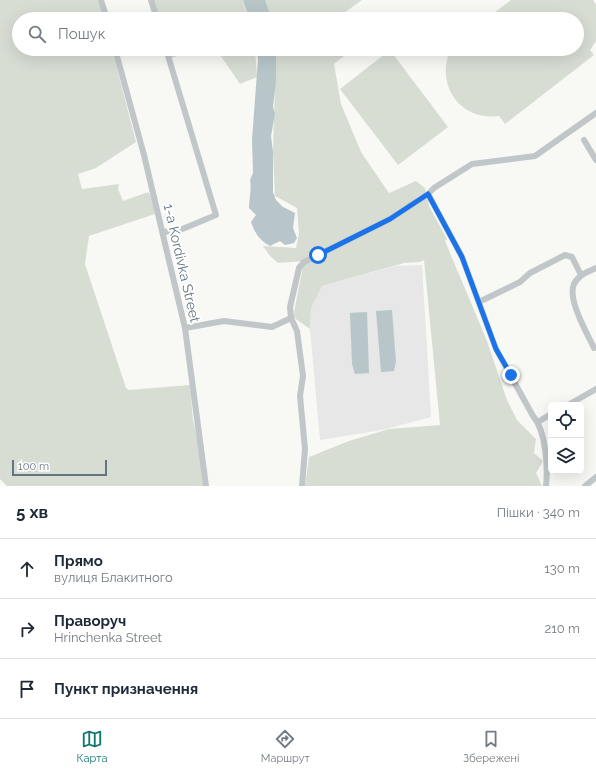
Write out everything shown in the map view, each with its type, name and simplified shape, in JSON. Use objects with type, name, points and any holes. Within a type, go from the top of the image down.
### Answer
[{"type":"street","points":[[101,0],[104,12]]},
{"type":"street","points":[[151,0],[155,12]]},
{"type":"street","name":"1-a Kordivka Street","points":[[117,56],[163,232],[185,328],[206,486]]},
{"type":"street","points":[[163,232],[180,230],[216,215],[168,56]]},
{"type":"street","points":[[302,486],[305,449],[300,396],[303,376],[297,331],[291,318],[290,307],[299,268],[304,262],[390,219],[428,194],[434,188],[472,164],[535,156],[596,113]]},
{"type":"street","points":[[584,140],[596,160]]},
{"type":"street","points":[[428,194],[462,257],[496,349],[533,416],[538,422],[546,456],[546,486]]},
{"type":"street","points":[[479,302],[520,282],[530,273],[565,255],[572,257],[581,275]]},
{"type":"street","points":[[594,348],[572,298],[574,284],[581,275],[596,268]]},
{"type":"street","points":[[185,328],[224,321],[272,326],[291,318]]},
{"type":"street","points":[[573,402],[596,389]]},
{"type":"street","points":[[538,422],[548,416]]},
{"type":"street","points":[[585,486],[596,477]]},
{"type":"shaded area","points":[[0,0],[99,0],[102,12],[12,12],[12,56],[114,56],[136,142],[96,168],[78,174],[82,189],[119,184],[118,189],[123,201],[148,192],[152,197],[155,214],[89,236],[85,264],[126,388],[129,390],[190,385],[193,420],[208,486],[7,486],[0,479]]},
{"type":"shaded area","points":[[151,0],[243,0],[246,12],[155,12]]},
{"type":"shaded area","points":[[243,0],[265,0],[269,12],[247,12]]},
{"type":"shaded area","points":[[265,0],[362,0],[345,12],[269,12]]},
{"type":"shaded area","points":[[511,0],[593,0],[596,5],[596,41],[590,50],[594,55],[505,124],[499,116],[474,114],[456,101],[450,91],[447,80],[446,69],[448,56],[584,56],[584,12],[495,12]]},
{"type":"shaded area","points":[[168,56],[177,56],[169,59]]},
{"type":"shaded area","points":[[221,56],[256,56],[257,77],[240,84]]},
{"type":"shaded area","points":[[257,56],[276,56],[276,81],[273,107],[275,114],[271,136],[273,152],[273,192],[276,200],[283,207],[295,213],[293,228],[297,238],[294,243],[285,245],[280,241],[270,246],[266,244],[258,236],[251,222],[256,215],[249,208],[251,190],[250,180],[253,173],[252,140]]},
{"type":"shaded area","points":[[276,56],[344,56],[334,64],[341,104],[361,152],[389,193],[416,181],[425,188],[429,206],[447,239],[445,241],[487,341],[507,400],[517,420],[536,439],[534,453],[543,461],[536,473],[542,486],[305,486],[309,457],[349,441],[389,429],[440,425],[424,260],[420,262],[404,263],[322,286],[311,308],[310,329],[293,317],[304,261],[278,263],[270,256],[263,246],[296,248],[299,234],[297,208],[275,196],[273,152]]},
{"type":"shaded area","points":[[382,56],[395,56],[448,127],[398,165],[340,89]]},
{"type":"shaded area","points":[[422,265],[431,417],[382,430],[320,440],[310,329],[311,308],[316,295],[322,286],[395,266]]},
{"type":"shaded area","points":[[392,310],[396,362],[394,371],[381,372],[376,311]]},
{"type":"shaded area","points":[[367,312],[369,373],[355,374],[352,364],[350,313]]},
{"type":"route","points":[[318,255],[390,219],[428,194],[462,257],[496,349],[511,375]]}]
